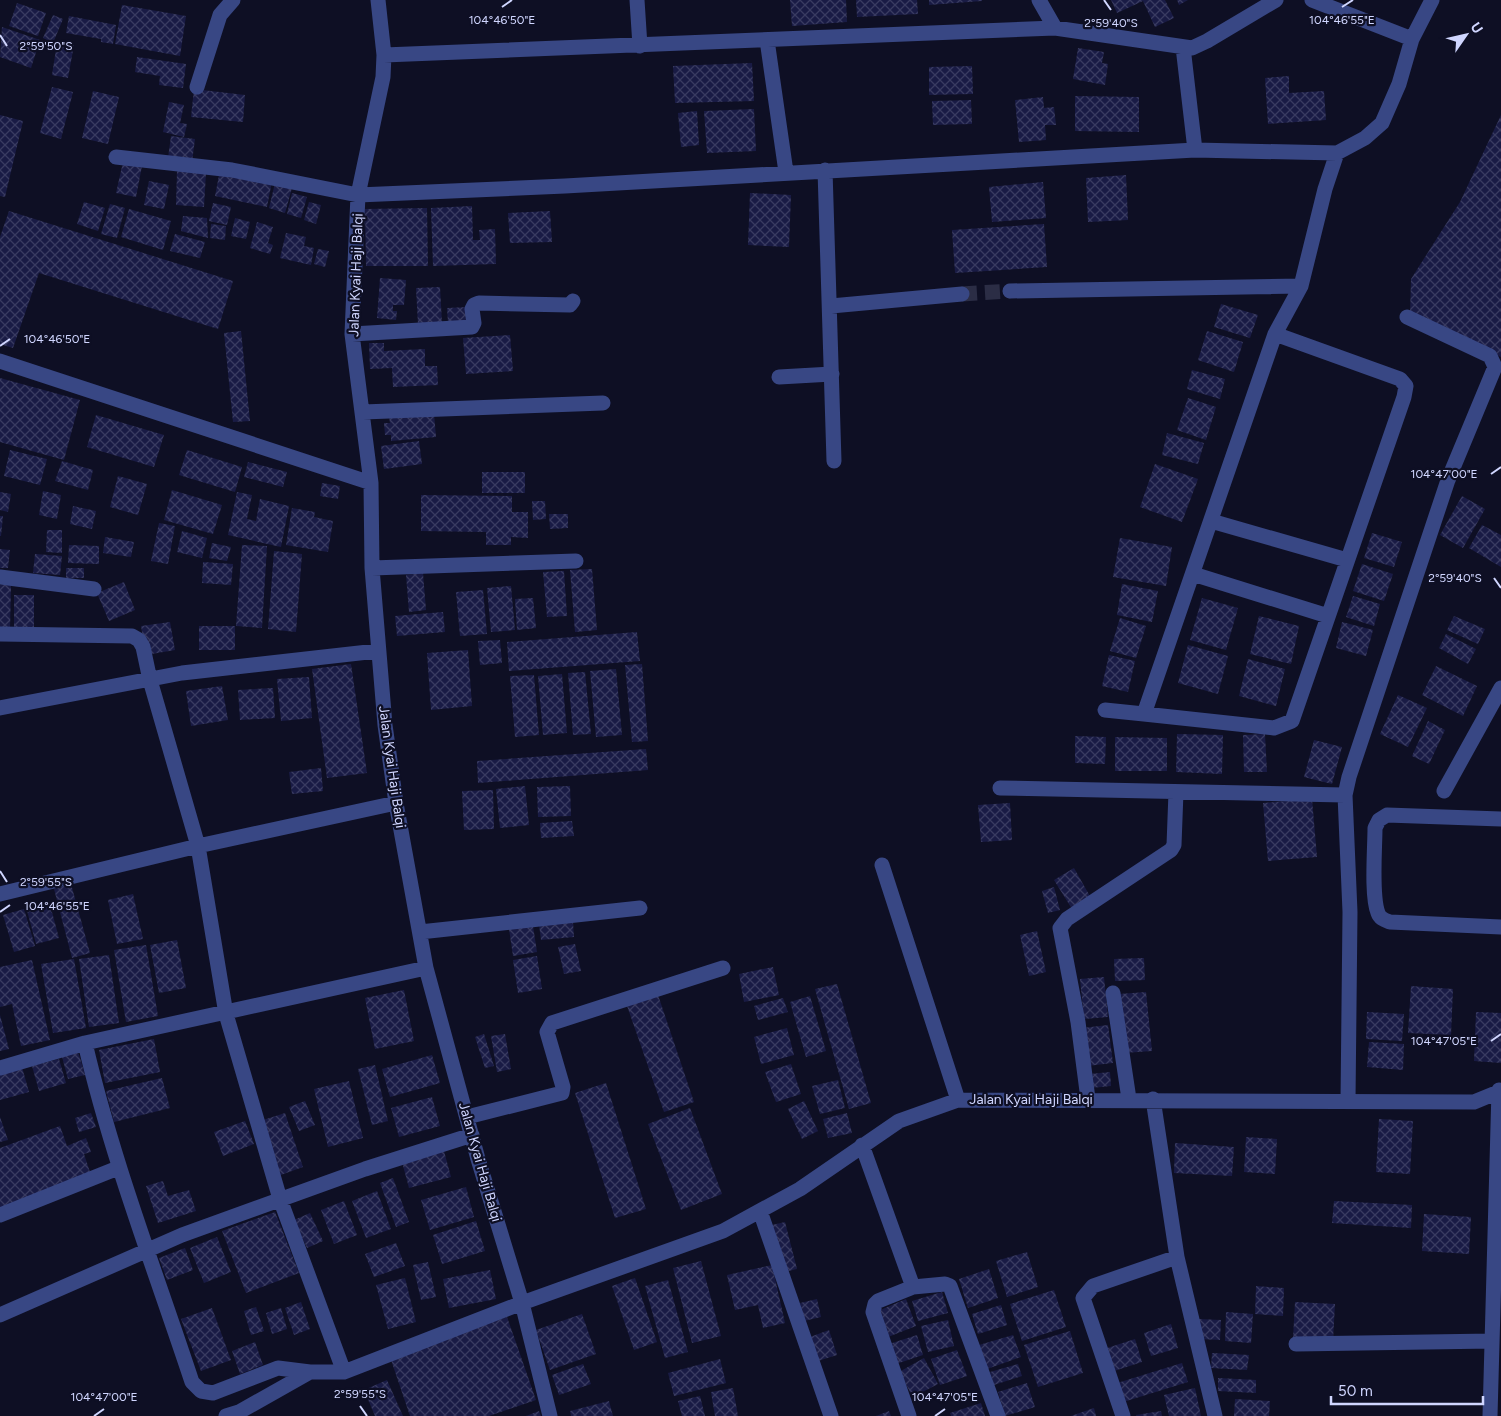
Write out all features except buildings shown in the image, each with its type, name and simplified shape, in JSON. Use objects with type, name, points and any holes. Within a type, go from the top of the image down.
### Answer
[{"type":"street","points":[[196,87],[220,14],[233,0]]},
{"type":"street","name":"Jalan Kyai Haji Balqi","points":[[378,0],[384,54],[383,77],[358,195],[352,334],[371,483],[372,568],[377,651],[396,803],[426,968],[472,1135],[522,1304],[723,1231],[800,1189],[904,1118],[958,1100],[1153,1099],[1474,1102],[1500,1090]]},
{"type":"street","points":[[637,0],[640,46]]},
{"type":"street","points":[[1039,0],[1055,28]]},
{"type":"street","points":[[384,54],[640,46],[1055,28],[1182,47],[1200,45],[1276,0]]},
{"type":"street","points":[[1312,0],[1412,39]]},
{"type":"street","points":[[116,157],[232,170],[358,195],[565,186],[1196,150],[1337,154],[1365,138],[1382,123],[1399,84],[1412,39],[1432,0]]},
{"type":"street","points":[[767,40],[786,172]]},
{"type":"street","points":[[1182,47],[1196,150]]},
{"type":"street","points":[[1144,714],[1275,334],[1301,286],[1325,189],[1337,154]]},
{"type":"street","points":[[825,170],[831,306],[834,460]]},
{"type":"street","points":[[1010,291],[1301,286]]},
{"type":"street","points":[[831,306],[962,294]]},
{"type":"street","points":[[352,334],[472,327],[474,323],[472,309],[474,305],[479,303],[570,305],[573,302]]},
{"type":"street","points":[[1348,1101],[1350,912],[1345,795],[1349,777],[1448,480],[1495,367],[1490,356],[1407,317]]},
{"type":"street","points":[[1105,710],[1274,728],[1292,721],[1404,398],[1406,386],[1400,379],[1275,334]]},
{"type":"street","points":[[0,361],[371,483]]},
{"type":"street","points":[[779,377],[832,374]]},
{"type":"street","points":[[363,412],[603,403]]},
{"type":"street","points":[[1211,521],[1347,560]]},
{"type":"street","points":[[372,568],[576,562]]},
{"type":"street","points":[[1193,574],[1328,616]]},
{"type":"street","points":[[0,577],[94,589]]},
{"type":"street","points":[[0,634],[132,636],[139,640],[143,647],[150,680],[198,846],[226,1014],[280,1199],[344,1372]]},
{"type":"street","points":[[0,708],[182,673],[377,651]]},
{"type":"street","points":[[1444,791],[1501,688]]},
{"type":"street","points":[[1000,788],[1345,795]]},
{"type":"street","points":[[1088,1099],[1078,1022],[1060,928],[1067,919],[1171,850],[1174,844],[1176,792]]},
{"type":"street","points":[[0,894],[198,846],[396,803]]},
{"type":"street","points":[[1501,819],[1387,815],[1380,820],[1375,828],[1376,902],[1378,914],[1382,919],[1390,922],[1501,927]]},
{"type":"street","points":[[882,865],[958,1100]]},
{"type":"street","points":[[420,932],[640,908]]},
{"type":"street","points":[[0,1068],[84,1044],[226,1014],[426,968]]},
{"type":"street","points":[[467,1117],[562,1093],[564,1087],[547,1032],[552,1023],[723,968]]},
{"type":"street","points":[[1113,993],[1129,1099]]},
{"type":"street","points":[[84,1044],[118,1168],[148,1250],[192,1382],[201,1391],[213,1393],[278,1368],[310,1372],[344,1372],[522,1304],[550,1416]]},
{"type":"street","points":[[1490,1416],[1496,1389],[1492,1341],[1497,1289],[1500,1090]]},
{"type":"street","points":[[1153,1099],[1177,1257],[1215,1416]]},
{"type":"street","points":[[0,1315],[148,1250],[280,1199],[365,1169],[472,1135]]},
{"type":"street","points":[[862,1145],[913,1287]]},
{"type":"street","points":[[0,1215],[118,1168]]},
{"type":"street","points":[[760,1211],[831,1416]]},
{"type":"street","points":[[1123,1416],[1083,1298],[1093,1286],[1177,1257]]},
{"type":"street","points":[[910,1416],[873,1312],[875,1304],[878,1301],[913,1287],[945,1284],[950,1286],[998,1416]]},
{"type":"street","points":[[1296,1344],[1492,1341]]},
{"type":"street","points":[[234,1415],[310,1372]]},
{"type":"tunnel","points":[[962,294],[1010,291]]}]
